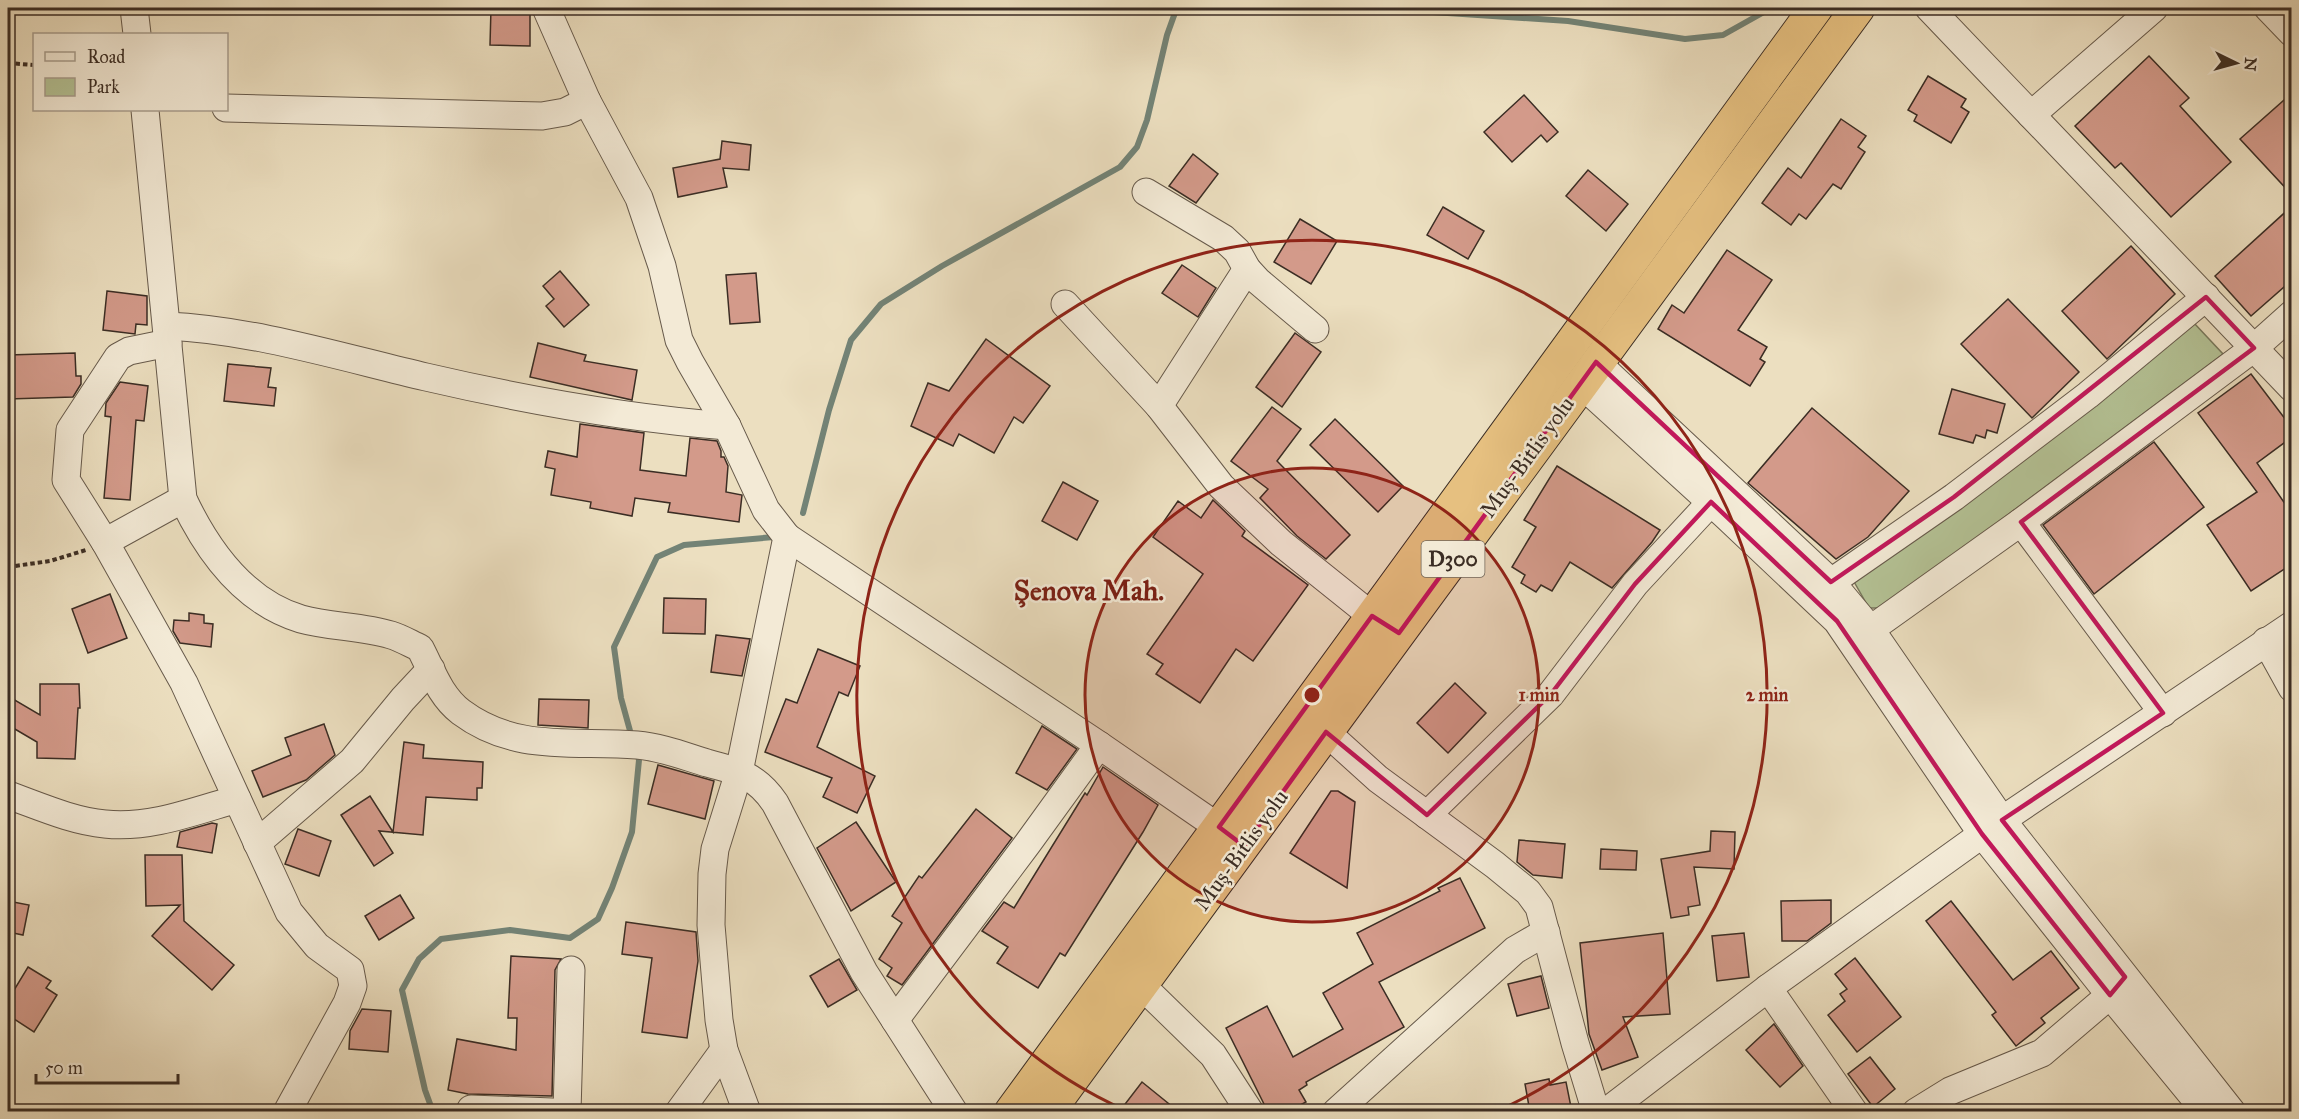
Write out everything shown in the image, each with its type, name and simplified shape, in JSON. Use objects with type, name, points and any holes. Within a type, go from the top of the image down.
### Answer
[{"type":"highway","name":"Muş-Bitlis yolu","points":[[1011,1112],[1232,836],[1386,624],[1816,8]]},
{"type":"highway","name":"Muş-Bitlis yolu","points":[[1386,624],[1588,372],[1858,8]]},
{"type":"highway","name":"Muş-Bitlis yolu","points":[[1048,1112],[1141,985],[1232,836],[1326,732],[1340,687]]},
{"type":"street","points":[[134,8],[137,33]]},
{"type":"street","points":[[546,8],[587,101],[639,198],[662,266],[679,340],[727,426],[766,510],[787,537],[1232,836]]},
{"type":"street","points":[[1929,8],[2292,388]]},
{"type":"street","points":[[2031,115],[2154,8]]},
{"type":"street","points":[[2268,8],[2292,33]]},
{"type":"street","points":[[228,108],[542,116],[565,112],[587,101]]},
{"type":"street","points":[[145,111],[183,499],[195,525],[211,550],[257,597],[277,610],[303,619],[390,635],[420,648],[443,694],[461,712],[499,734],[534,742],[637,745],[663,750],[739,772],[761,785],[775,803],[864,972],[954,1112]]},
{"type":"street","points":[[1146,192],[1223,238],[1237,251],[1247,269],[1268,290],[1315,329]]},
{"type":"street","points":[[1159,406],[1247,269]]},
{"type":"street","points":[[1821,589],[2016,450],[2088,395],[2206,297]]},
{"type":"street","points":[[1065,304],[1159,406],[1221,486],[1250,515],[1312,570],[1386,624]]},
{"type":"street","points":[[1861,636],[2021,522],[2254,348],[2292,314]]},
{"type":"street","points":[[287,1112],[347,1003],[353,986],[350,970],[317,946],[289,912],[184,683],[105,542],[66,480],[70,430],[118,357],[167,335],[207,329],[242,334],[554,404],[648,418],[727,426]]},
{"type":"street","points":[[1588,372],[1711,502],[1821,589]]},
{"type":"street","points":[[1588,372],[1821,589],[1837,621],[1861,636],[1992,827],[2117,986],[2206,1112]]},
{"type":"street","points":[[105,542],[183,499]]},
{"type":"street","points":[[1427,815],[1551,694],[1635,584],[1711,502]]},
{"type":"street","points":[[2021,522],[2163,713]]},
{"type":"street","points":[[747,1112],[724,1050],[719,1020],[711,924],[712,874],[715,849],[739,772],[787,537]]},
{"type":"street","points":[[1606,1112],[1768,988],[1992,827],[2292,625]]},
{"type":"street","points":[[2266,641],[2292,688]]},
{"type":"street","points":[[257,843],[352,761],[431,669]]},
{"type":"street","points":[[1326,732],[1378,779],[1528,892],[1539,907],[1596,1112]]},
{"type":"street","points":[[895,1020],[1099,745]]},
{"type":"street","points":[[8,795],[91,822],[120,825],[156,821],[237,800]]},
{"type":"street","points":[[1336,1112],[1515,950],[1546,932]]},
{"type":"street","points":[[567,1112],[571,970]]},
{"type":"street","points":[[1141,985],[1213,1055],[1250,1112]]},
{"type":"street","points":[[1916,1112],[1950,1091],[2042,1053],[2117,986]]},
{"type":"street","points":[[2117,986],[2232,1112]]},
{"type":"street","points":[[1768,988],[1854,1112]]},
{"type":"street","points":[[680,1112],[724,1050]]},
{"type":"street","points":[[471,1109],[552,1112]]},
{"type":"path","points":[[8,63],[33,65]]},
{"type":"path","points":[[8,567],[69,556],[105,542]]},
{"type":"highlighted area","points":[[2206,297],[2254,348],[2021,522],[2163,713],[2002,820],[2125,977],[2110,995],[1982,834],[1837,621],[1711,502],[1635,584],[1551,694],[1427,815],[1326,732],[1244,846],[1219,827],[1372,616],[1399,633],[1596,362],[1831,582],[1954,497]]},
{"type":"green space","points":[[2194,323],[2223,354],[1883,608],[1869,608],[1853,580]]},
{"type":"building","points":[[491,8],[530,8],[530,46],[490,45]]},
{"type":"building","points":[[2149,56],[2189,98],[2180,106],[2231,162],[2171,217],[2121,163],[2115,168],[2075,126]]},
{"type":"building","points":[[1928,76],[1966,99],[1961,107],[1969,112],[1951,143],[1914,121],[1917,115],[1908,110]]},
{"type":"building","points":[[2292,93],[2292,195],[2240,139]]},
{"type":"building","points":[[1524,95],[1558,132],[1547,142],[1541,135],[1512,162],[1484,132]]},
{"type":"building","points":[[1841,119],[1866,136],[1858,147],[1865,152],[1841,189],[1833,184],[1806,219],[1799,214],[1791,225],[1762,203],[1788,168],[1801,178]]},
{"type":"building","points":[[722,141],[751,145],[749,170],[723,168],[727,187],[678,197],[673,168],[720,159]]},
{"type":"building","points":[[1193,154],[1218,174],[1196,203],[1169,186]]},
{"type":"building","points":[[1588,170],[1628,204],[1606,231],[1566,196]]},
{"type":"building","points":[[2292,206],[2292,280],[2251,316],[2215,276]]},
{"type":"building","points":[[1443,207],[1484,231],[1468,259],[1427,235]]},
{"type":"building","points":[[1300,219],[1337,241],[1311,284],[1274,262]]},
{"type":"building","points":[[2131,246],[2175,294],[2107,359],[2062,311]]},
{"type":"building","points":[[1727,250],[1772,280],[1738,330],[1767,347],[1760,359],[1765,362],[1750,386],[1658,329],[1672,305],[1684,313]]},
{"type":"building","points":[[1182,265],[1216,288],[1198,317],[1162,293]]},
{"type":"building","points":[[560,271],[589,305],[564,327],[546,306],[554,299],[543,286]]},
{"type":"building","points":[[756,273],[760,322],[730,324],[726,275]]},
{"type":"building","points":[[107,291],[147,296],[147,325],[136,324],[135,334],[103,330]]},
{"type":"building","points":[[2008,299],[2079,372],[2032,418],[1961,344]]},
{"type":"building","points":[[1295,333],[1321,352],[1282,407],[1256,387]]},
{"type":"building","points":[[986,339],[1050,386],[1023,423],[1014,417],[994,453],[959,434],[953,446],[911,426],[928,383],[949,391]]},
{"type":"building","points":[[538,343],[586,355],[584,361],[637,370],[632,400],[530,377]]},
{"type":"building","points":[[75,353],[76,376],[81,376],[81,384],[73,397],[8,399],[8,355]]},
{"type":"building","points":[[228,364],[271,368],[268,387],[276,388],[274,406],[224,401]]},
{"type":"building","points":[[2251,374],[2292,428],[2292,437],[2257,463],[2292,514],[2292,564],[2251,591],[2207,525],[2257,492],[2198,413]]},
{"type":"building","points":[[120,382],[148,386],[144,421],[136,420],[130,500],[104,498],[111,417],[105,416],[106,403]]},
{"type":"building","points":[[1952,389],[2005,404],[1997,433],[1987,430],[1985,438],[1976,435],[1973,443],[1939,434]]},
{"type":"building","points":[[1272,407],[1301,429],[1277,461],[1350,535],[1326,559],[1297,536],[1260,498],[1268,489],[1231,461]]},
{"type":"building","points":[[1812,408],[1909,491],[1868,537],[1836,559],[1748,483]]},
{"type":"building","points":[[1335,419],[1403,486],[1378,512],[1310,445]]},
{"type":"building","points":[[580,424],[644,433],[640,470],[686,476],[690,438],[717,441],[721,457],[724,457],[728,466],[726,492],[742,495],[739,522],[668,512],[670,503],[635,498],[632,516],[590,508],[591,502],[551,495],[555,469],[545,467],[548,451],[577,457]]},
{"type":"building","points":[[2154,442],[2204,507],[2094,594],[2043,525]]},
{"type":"building","points":[[1557,466],[1660,530],[1612,588],[1570,562],[1552,591],[1541,585],[1536,592],[1521,583],[1525,575],[1512,567],[1536,527],[1524,520]]},
{"type":"building","points":[[1063,482],[1098,501],[1077,540],[1042,521]]},
{"type":"building","points":[[1213,500],[1245,531],[1242,536],[1308,585],[1253,661],[1236,649],[1200,703],[1156,674],[1163,664],[1147,654],[1203,574],[1153,537],[1178,501],[1201,518]]},
{"type":"building","points":[[110,594],[127,638],[88,653],[72,609]]},
{"type":"building","points":[[664,598],[706,599],[705,634],[663,633]]},
{"type":"building","points":[[189,613],[204,615],[204,623],[213,624],[211,647],[180,643],[173,631],[174,620],[189,621]]},
{"type":"building","points":[[716,635],[750,639],[742,676],[711,672]]},
{"type":"building","points":[[818,649],[860,666],[848,696],[839,692],[817,747],[875,776],[857,813],[823,797],[832,778],[765,752],[786,699],[797,703]]},
{"type":"building","points":[[1455,683],[1486,713],[1448,753],[1417,723]]},
{"type":"building","points":[[40,684],[79,684],[80,708],[78,708],[75,759],[37,758],[37,742],[8,725],[8,696],[40,715]]},
{"type":"building","points":[[539,699],[589,700],[588,728],[538,725]]},
{"type":"building","points":[[324,724],[335,755],[306,780],[263,797],[252,771],[291,755],[285,738]]},
{"type":"building","points":[[1042,726],[1077,749],[1047,790],[1016,773]]},
{"type":"building","points":[[404,742],[424,745],[423,758],[483,762],[482,788],[477,788],[477,800],[426,797],[423,835],[379,831],[393,853],[374,866],[341,815],[370,796],[393,832]]},
{"type":"building","points":[[658,765],[714,781],[705,819],[648,804]]},
{"type":"building","points":[[1103,767],[1158,805],[1065,956],[1060,953],[1038,988],[997,963],[1008,947],[982,931],[1004,902],[1014,908]]},
{"type":"building","points":[[1331,791],[1338,791],[1355,802],[1347,888],[1290,853]]},
{"type":"building","points":[[976,809],[1012,838],[902,985],[887,976],[892,968],[879,959],[902,923],[892,916],[919,876],[922,878]]},
{"type":"building","points":[[856,822],[896,882],[851,911],[817,848]]},
{"type":"building","points":[[212,823],[217,824],[212,853],[177,847],[180,832]]},
{"type":"building","points":[[298,829],[331,841],[319,876],[285,864]]},
{"type":"building","points":[[1711,831],[1735,832],[1734,869],[1694,867],[1700,905],[1688,907],[1689,915],[1671,918],[1661,859],[1710,851]]},
{"type":"building","points":[[1519,840],[1565,844],[1562,878],[1533,875],[1517,862]]},
{"type":"building","points":[[1601,849],[1637,851],[1636,870],[1600,869]]},
{"type":"building","points":[[145,855],[182,855],[184,921],[234,965],[212,990],[152,936],[180,905],[146,906]]},
{"type":"building","points":[[1460,878],[1485,928],[1379,982],[1404,1027],[1306,1082],[1307,1085],[1299,1090],[1306,1102],[1287,1112],[1268,1112],[1226,1028],[1267,1006],[1293,1057],[1343,1029],[1323,993],[1373,964],[1357,933],[1440,891],[1438,888]]},
{"type":"building","points":[[400,895],[414,918],[379,940],[365,916]]},
{"type":"building","points":[[1831,900],[1831,923],[1807,941],[1782,941],[1781,901]]},
{"type":"building","points":[[8,901],[29,905],[23,935],[8,932]]},
{"type":"building","points":[[1951,901],[2013,980],[2051,951],[2079,988],[2041,1018],[2045,1023],[2016,1046],[1992,1015],[1996,1012],[1926,921]]},
{"type":"building","points":[[626,922],[696,932],[698,961],[687,1038],[642,1032],[652,958],[622,954]]},
{"type":"building","points":[[1663,933],[1670,1014],[1623,1017],[1638,1057],[1602,1070],[1589,1034],[1580,943]]},
{"type":"building","points":[[1744,933],[1749,977],[1717,981],[1712,936]]},
{"type":"building","points":[[511,956],[561,959],[555,970],[552,1096],[468,1094],[448,1090],[457,1039],[516,1050],[517,1018],[508,1018]]},
{"type":"building","points":[[1855,958],[1901,1017],[1857,1052],[1828,1015],[1845,1001],[1840,994],[1847,989],[1835,974]]},
{"type":"building","points":[[839,959],[857,990],[828,1007],[810,976]]},
{"type":"building","points":[[28,967],[51,981],[46,988],[57,995],[34,1032],[8,1015],[8,1000]]},
{"type":"building","points":[[1541,976],[1549,1008],[1517,1016],[1508,984]]},
{"type":"building","points":[[362,1009],[391,1011],[388,1052],[349,1049],[350,1031]]},
{"type":"building","points":[[1774,1024],[1803,1066],[1780,1087],[1746,1050]]},
{"type":"building","points":[[1870,1057],[1895,1089],[1873,1107],[1848,1074]]},
{"type":"building","points":[[1549,1079],[1550,1085],[1566,1082],[1572,1112],[1530,1112],[1525,1084]]},
{"type":"building","points":[[1142,1082],[1179,1112],[1119,1112]]},
{"type":"waterway","points":[[803,513],[829,410],[851,340],[881,304],[942,266],[1120,167],[1137,147],[1147,120],[1167,35],[1176,10],[1184,8]]},
{"type":"waterway","points":[[1373,8],[1568,21],[1685,39],[1723,35],[1768,8]]},
{"type":"waterway","points":[[632,738],[621,698],[614,647],[657,557],[684,545],[774,537]]},
{"type":"waterway","points":[[433,1112],[425,1090],[402,990],[419,959],[441,939],[510,930],[570,938],[598,919],[632,832],[639,760],[637,753]]},
{"type":"district","name":"Şenova Mah.","points":[[1089,590]]}]
